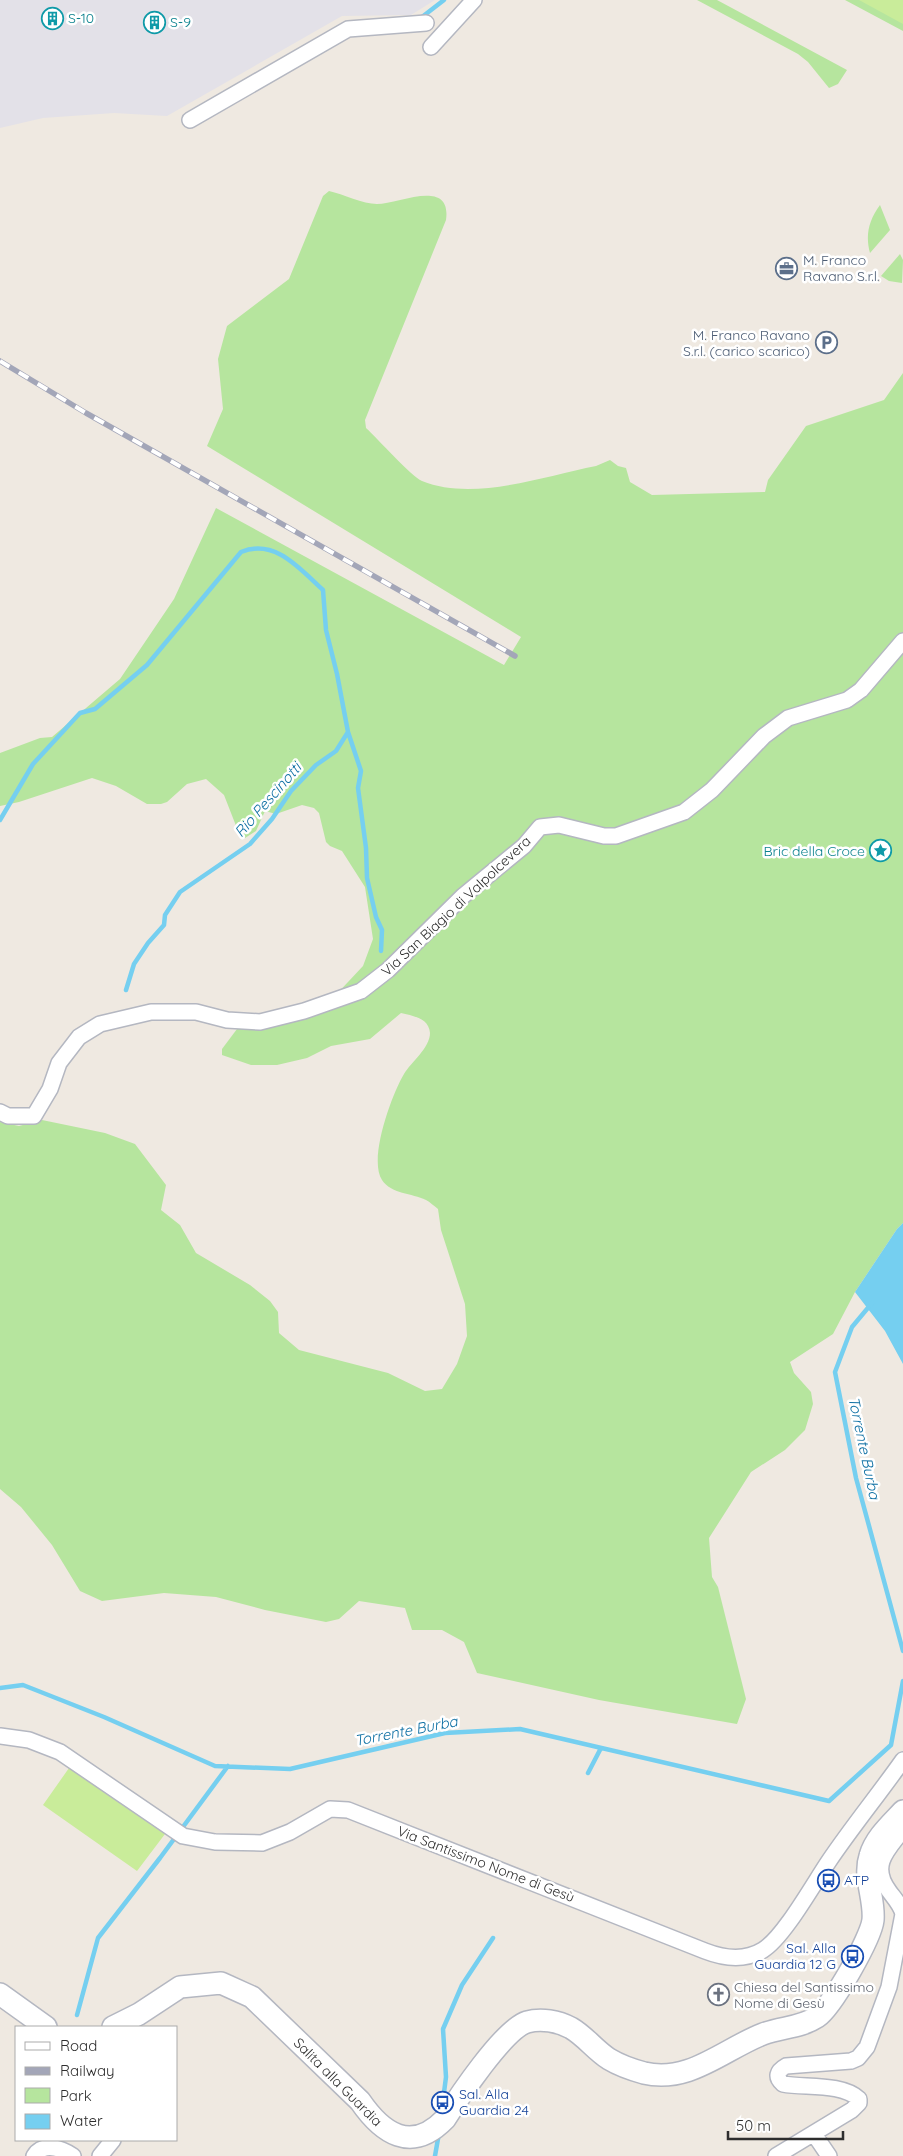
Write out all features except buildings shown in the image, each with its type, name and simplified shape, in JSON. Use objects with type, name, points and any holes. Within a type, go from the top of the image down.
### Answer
[{"type":"main road","name":"Salita alla Guardia","points":[[117,2026],[132,2021],[180,1987],[221,1983],[252,1997],[360,2101],[373,2119],[383,2128],[394,2134],[405,2136],[426,2135],[435,2129],[505,2038],[526,2023],[538,2020],[556,2022],[572,2029],[609,2059],[644,2073],[665,2076],[680,2073],[703,2065],[753,2038],[771,2031],[798,2026],[818,2017],[828,2006],[852,1967],[873,1921],[869,1858],[874,1846],[903,1811]]},
{"type":"main road","points":[[0,1994],[45,2026]]},
{"type":"street","points":[[431,48],[474,0]]},
{"type":"street","points":[[190,120],[348,29],[426,23]]},
{"type":"street","name":"Via San Biagio di Valpolcevera","points":[[0,1112],[8,1116],[34,1116],[50,1089],[59,1063],[79,1037],[100,1024],[151,1012],[196,1012],[226,1020],[260,1022],[304,1011],[360,991],[388,970],[463,896],[524,846],[540,827],[559,825],[604,836],[616,836],[684,812],[712,790],[764,736],[788,718],[847,700],[861,690],[903,642]]},
{"type":"street","name":"Via Santissimo Nome di Gesù","points":[[0,1736],[29,1740],[60,1752],[183,1836],[215,1842],[262,1842],[290,1832],[330,1809],[348,1810],[704,1951],[715,1955],[738,1958],[747,1957],[762,1951],[779,1934],[830,1859],[903,1760]]},
{"type":"street","points":[[776,2156],[857,2107],[859,2098],[848,2093],[831,2088],[783,2084],[780,2082],[778,2074],[786,2066],[850,2061],[858,2058],[867,2047],[888,1987],[903,1914],[902,1909],[882,1882],[880,1865],[888,1850],[903,1830]]},
{"type":"street","points":[[814,2134],[829,2156]]},
{"type":"street","points":[[100,2156],[112,2141]]},
{"type":"street","points":[[34,2156],[40,2149],[45,2147],[55,2148],[73,2156]]},
{"type":"shaded area","points":[[0,0],[435,0],[411,15],[342,16],[167,116],[114,113],[43,118],[0,128]]},
{"type":"green space","points":[[697,0],[717,0],[847,70],[838,84],[829,88],[808,62],[798,54]]},
{"type":"green space","points":[[845,0],[903,0],[903,31]]},
{"type":"green space","points":[[859,0],[903,0],[903,24]]},
{"type":"green space","points":[[329,191],[377,204],[432,196],[441,199],[446,207],[446,220],[365,420],[366,428],[422,481],[442,487],[486,488],[532,481],[596,466],[610,460],[618,466],[626,468],[630,482],[652,495],[765,492],[768,480],[806,426],[884,400],[903,373],[903,1223],[855,1292],[833,1334],[790,1362],[794,1373],[811,1392],[813,1404],[805,1430],[785,1450],[751,1472],[709,1538],[712,1577],[718,1587],[746,1699],[737,1724],[599,1700],[477,1673],[464,1642],[442,1630],[412,1630],[405,1608],[359,1601],[339,1619],[326,1622],[265,1610],[216,1597],[164,1593],[102,1601],[80,1591],[52,1545],[21,1507],[0,1489],[0,1122],[19,1126],[42,1120],[105,1133],[135,1144],[166,1185],[161,1210],[180,1225],[196,1253],[250,1285],[270,1301],[278,1312],[279,1333],[299,1350],[388,1373],[425,1391],[442,1389],[457,1364],[467,1336],[465,1304],[441,1230],[438,1209],[426,1200],[396,1191],[386,1185],[378,1170],[380,1143],[388,1111],[404,1074],[427,1044],[430,1033],[427,1024],[420,1018],[401,1013],[370,1039],[331,1046],[307,1058],[277,1065],[251,1065],[222,1055],[222,1049],[237,1029],[280,1023],[318,1014],[363,966],[373,939],[365,887],[342,851],[330,846],[326,842],[319,813],[314,808],[302,805],[276,814],[265,811],[256,831],[245,838],[240,836],[224,795],[206,779],[187,784],[167,802],[161,804],[147,804],[116,786],[92,778],[19,802],[0,806],[0,753],[40,738],[52,737],[120,679],[174,599],[216,508],[504,665],[521,637],[207,446],[223,409],[218,359],[227,326],[289,279],[323,196]]},
{"type":"green space","points":[[880,205],[890,230],[870,253],[869,228],[873,216]]},
{"type":"green space","points":[[900,254],[903,260],[902,283],[889,281],[881,276]]},
{"type":"green space","points":[[69,1768],[165,1834],[137,1871],[43,1805]]},
{"type":"water","points":[[903,1223],[903,1364],[885,1331],[855,1292]]},
{"type":"waterway","name":"Rio Pescinotti","points":[[422,17],[444,0]]},
{"type":"waterway","name":"Rio Pescinotti","points":[[0,820],[33,764],[80,713],[95,709],[147,665],[241,552],[253,549],[265,549],[276,552],[296,565],[323,590],[326,630],[348,732],[336,751],[316,765],[291,791],[272,819],[250,844],[180,892],[165,915],[164,925],[148,943],[134,964],[126,990]]},
{"type":"waterway","points":[[348,732],[361,771],[358,788],[366,848],[367,878],[376,917],[382,930],[381,951]]},
{"type":"waterway","name":"Torrente Burba","points":[[872,1303],[852,1327],[835,1372],[856,1478],[903,1651]]},
{"type":"waterway","name":"Torrente Burba","points":[[0,1688],[23,1685],[104,1717],[215,1766],[290,1769],[445,1733],[520,1729],[829,1801],[891,1745],[903,1681]]},
{"type":"waterway","points":[[588,1773],[601,1748]]},
{"type":"waterway","points":[[77,2015],[98,1938],[228,1766]]},
{"type":"waterway","points":[[442,2108],[446,2077],[443,2029],[462,1985],[493,1938]]},
{"type":"waterway","points":[[435,2156],[439,2133]]},
{"type":"railway","points":[[0,361],[86,413],[515,656]]},
{"type":"place","name":"S-10","points":[[52,18]]},
{"type":"place","name":"S-9","points":[[154,22]]},
{"type":"place","name":"M. Franco Ravano S.r.l.","points":[[787,268]]},
{"type":"place","name":"M. Franco Ravano S.r.l. (carico scarico)","points":[[826,343]]},
{"type":"place","name":"Bric della Croce","points":[[881,851]]},
{"type":"place","name":"ATP","points":[[828,1880]]},
{"type":"place","name":"Sal. Alla Guardia 12 G","points":[[852,1956]]},
{"type":"place","name":"Chiesa del Santissimo Nome di Gesù","points":[[718,1995]]},
{"type":"place","name":"Sal. Alla Guardia 24","points":[[443,2102]]}]
